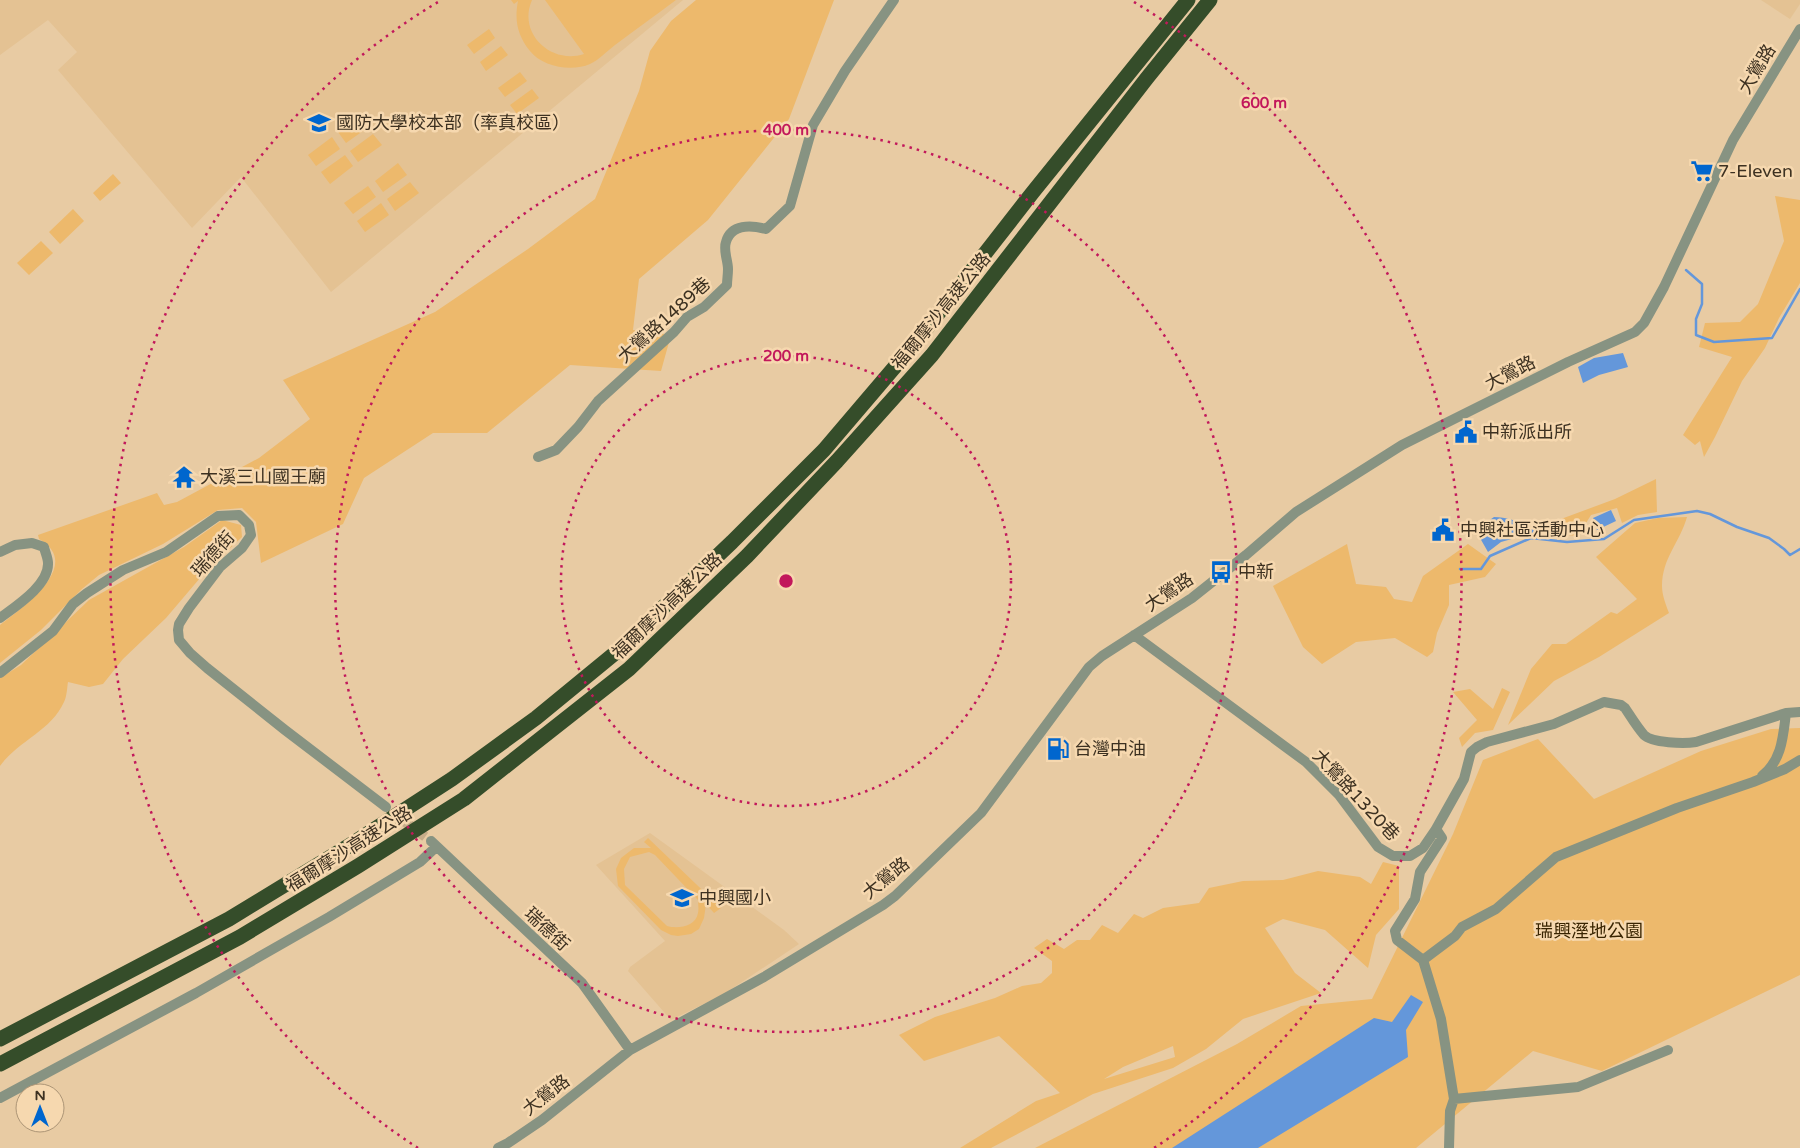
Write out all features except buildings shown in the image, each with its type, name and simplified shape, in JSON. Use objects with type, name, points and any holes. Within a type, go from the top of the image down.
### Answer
[{"type":"highway","name":"福爾摩沙高速公路","points":[[0,1039],[229,919],[347,847],[452,779],[536,718],[614,654],[732,542],[824,450],[916,342],[1188,0]]},
{"type":"highway","name":"福爾摩沙高速公路","points":[[0,1064],[240,937],[464,800],[629,669],[747,556],[837,461],[932,356],[1147,78],[1210,0]]},
{"type":"street","name":"大鶯路1489巷","points":[[538,457],[556,450],[578,428],[598,401],[674,332],[687,317],[704,306],[727,285],[728,269],[725,246],[730,235],[741,227],[754,226],[766,229],[790,206],[813,125],[845,71],[894,0]]},
{"type":"street","name":"大鶯路","points":[[498,1148],[542,1120],[630,1050],[770,974],[895,896],[981,813],[1089,668],[1102,656],[1200,592],[1296,512],[1402,445],[1568,362],[1635,332],[1644,323],[1664,287],[1733,140],[1800,30]]},
{"type":"street","name":"瑞德街","points":[[0,673],[53,630],[73,604],[87,593],[123,570],[166,552],[218,516],[238,515],[249,525],[251,535],[242,548],[220,567],[189,608],[179,624],[180,640],[190,653],[207,668],[386,808]]},
{"type":"street","points":[[0,552],[16,545],[32,543],[44,547],[49,563],[43,578],[34,592],[0,618]]},
{"type":"street","name":"大鶯路1320巷","points":[[1134,635],[1306,762],[1339,795],[1378,847],[1393,856],[1403,857],[1418,853],[1423,848],[1464,779],[1472,752],[1487,742],[1554,724],[1604,702],[1621,704],[1647,737],[1684,744],[1696,742],[1786,713],[1800,712]]},
{"type":"street","points":[[1753,782],[1771,768],[1778,756],[1782,743],[1786,713]]},
{"type":"street","points":[[1423,960],[1455,936],[1462,927],[1496,909],[1556,857],[1678,808],[1786,769],[1800,760]]},
{"type":"street","points":[[1436,829],[1442,838],[1420,872],[1415,899],[1395,931],[1397,940],[1423,960],[1441,1019],[1454,1099],[1450,1111],[1448,1148]]},
{"type":"street","name":"瑞德街","points":[[0,1098],[196,993],[329,917],[420,862],[434,844],[582,983],[630,1050]]},
{"type":"street","points":[[1454,1099],[1578,1087],[1668,1050]]},
{"type":"shaded area","name":"國防大學校本部（率真校區）","points":[[0,0],[683,0],[331,292],[241,177],[192,228],[58,70],[77,52],[48,20],[0,55]]},
{"type":"shaded area","points":[[1761,0],[1800,0],[1800,4],[1790,19]]},
{"type":"shaded area","name":"中興國小","points":[[650,833],[784,930],[799,944],[724,994],[671,1020],[628,971],[630,967],[665,941],[596,865]]},
{"type":"green space","points":[[511,0],[532,0],[529,24],[533,35],[540,44],[550,51],[560,55],[572,56],[584,54],[545,0],[676,0],[600,58],[590,64],[566,68],[542,61],[530,51],[522,40],[518,28],[516,15],[518,1],[514,4]]},
{"type":"green space","points":[[696,0],[834,0],[789,119],[708,220],[639,279],[633,330],[671,335],[661,371],[570,365],[487,433],[433,433],[364,478],[343,524],[261,563],[256,522],[242,508],[218,510],[163,544],[99,575],[82,589],[41,630],[0,663],[0,625],[34,597],[45,585],[52,573],[55,561],[51,549],[39,539],[38,535],[157,493],[164,505],[177,502],[259,458],[310,419],[283,380],[435,312],[528,249],[595,199],[639,91],[650,51],[671,21]]},
{"type":"green space","points":[[489,29],[495,38],[474,54],[467,45]]},
{"type":"green space","points":[[501,46],[508,55],[486,71],[480,62]]},
{"type":"green space","points":[[520,72],[527,81],[505,97],[498,88]]},
{"type":"green space","points":[[532,89],[539,98],[517,114],[510,105]]},
{"type":"green space","points":[[361,115],[370,126],[346,143],[338,132]]},
{"type":"green space","points":[[373,134],[382,145],[358,162],[350,151]]},
{"type":"green space","points":[[332,137],[340,149],[316,166],[308,155]]},
{"type":"green space","points":[[345,155],[353,166],[330,184],[321,172]]},
{"type":"green space","points":[[398,163],[407,175],[383,192],[375,181]]},
{"type":"green space","points":[[113,174],[121,183],[100,201],[93,193]]},
{"type":"green space","points":[[410,182],[419,193],[395,211],[387,199]]},
{"type":"green space","points":[[368,186],[376,197],[353,214],[344,203]]},
{"type":"green space","points":[[1775,196],[1800,200],[1800,283],[1779,318],[1765,348],[1742,381],[1704,457],[1700,441],[1695,445],[1683,435],[1732,357],[1699,347],[1705,323],[1740,322],[1758,304],[1784,241]]},
{"type":"green space","points":[[381,203],[389,215],[365,232],[357,221]]},
{"type":"green space","points":[[73,209],[84,221],[60,244],[49,232]]},
{"type":"green space","points":[[41,241],[53,253],[29,275],[17,263]]},
{"type":"green space","points":[[1656,479],[1657,512],[1638,515],[1622,523],[1617,508],[1591,515],[1578,536],[1556,534],[1561,519],[1615,499]]},
{"type":"green space","points":[[1687,517],[1668,558],[1663,576],[1664,600],[1669,613],[1599,657],[1554,681],[1508,725],[1531,669],[1552,644],[1566,644],[1611,612],[1617,614],[1637,599],[1596,557],[1635,523],[1658,518]]},
{"type":"green space","points":[[222,520],[241,525],[242,537],[206,571],[166,618],[123,659],[103,684],[89,687],[68,682],[65,700],[51,721],[7,757],[0,766],[0,678],[21,665],[89,600],[184,547]]},
{"type":"green space","points":[[1347,544],[1356,584],[1386,587],[1394,599],[1412,602],[1423,576],[1468,544],[1496,564],[1485,577],[1449,585],[1449,605],[1437,633],[1433,652],[1427,657],[1395,638],[1356,642],[1322,664],[1303,647],[1273,586]]},
{"type":"green space","points":[[1502,688],[1510,692],[1493,730],[1475,733],[1462,747],[1459,738],[1477,720],[1453,692],[1470,689],[1493,709]]},
{"type":"green space","name":"瑞興溼地公園","points":[[1800,728],[1800,975],[1602,1071],[1533,1051],[1416,1148],[1035,1148],[1237,1044],[1301,1006],[1372,999],[1453,834],[1483,760],[1538,739],[1594,799],[1701,751],[1771,729]]},
{"type":"green space","points":[[648,838],[721,908],[714,913],[706,904],[704,918],[699,929],[691,934],[678,936],[661,930],[618,886],[616,869],[621,858],[634,848],[651,848],[644,842]],"holes":[[[649,852],[655,855],[698,900],[697,918],[686,926],[667,926],[625,885],[624,869],[630,857]]]},
{"type":"green space","points":[[1383,862],[1399,866],[1399,909],[1376,935],[1368,968],[1325,930],[1283,919],[1265,928],[1295,973],[1321,993],[1243,1019],[1206,1049],[1173,1068],[1093,1094],[991,1148],[960,1148],[1036,1101],[1060,1093],[999,1036],[924,1061],[899,1035],[935,1017],[995,998],[1022,986],[1041,983],[1052,973],[1052,961],[1034,948],[1047,939],[1064,949],[1077,940],[1090,940],[1102,925],[1118,933],[1134,914],[1143,918],[1163,908],[1199,903],[1209,888],[1243,881],[1283,880],[1318,871],[1360,877],[1371,884]],"holes":[[[1173,1046],[1175,1057],[1104,1079],[1123,1067]]]},
{"type":"water","points":[[1623,353],[1628,367],[1599,375],[1583,383],[1578,367],[1594,358]]},
{"type":"water","points":[[1611,510],[1616,521],[1597,530],[1593,518]]},
{"type":"water","points":[[1494,517],[1511,520],[1537,532],[1501,542],[1488,552],[1480,538],[1485,526]]},
{"type":"water","points":[[1411,995],[1423,1002],[1406,1030],[1408,1057],[1258,1148],[1172,1148],[1374,1018],[1392,1022]]},
{"type":"waterway","points":[[1686,270],[1702,284],[1702,304],[1696,319],[1696,335],[1714,342],[1772,338],[1800,289]]},
{"type":"waterway","points":[[1460,569],[1481,569],[1490,556],[1531,538],[1567,542],[1604,539],[1634,520],[1697,511],[1710,514],[1737,527],[1769,538],[1790,555],[1800,549]]},
{"type":"tunnel","points":[[393,813],[431,841]]},
{"type":"place","name":"國防大學校本部（率真校區）","points":[[319,123]]},
{"type":"place","name":"7-Eleven","points":[[1702,171]]},
{"type":"place","name":"中新派出所","points":[[1466,432]]},
{"type":"place","name":"大溪三山國王廟","points":[[184,477]]},
{"type":"place","name":"中興社區活動中心","points":[[1443,530]]},
{"type":"place","name":"中新","points":[[1221,572]]},
{"type":"place","name":"台灣中油","points":[[1058,749]]},
{"type":"place","name":"中興國小","points":[[682,898]]}]
